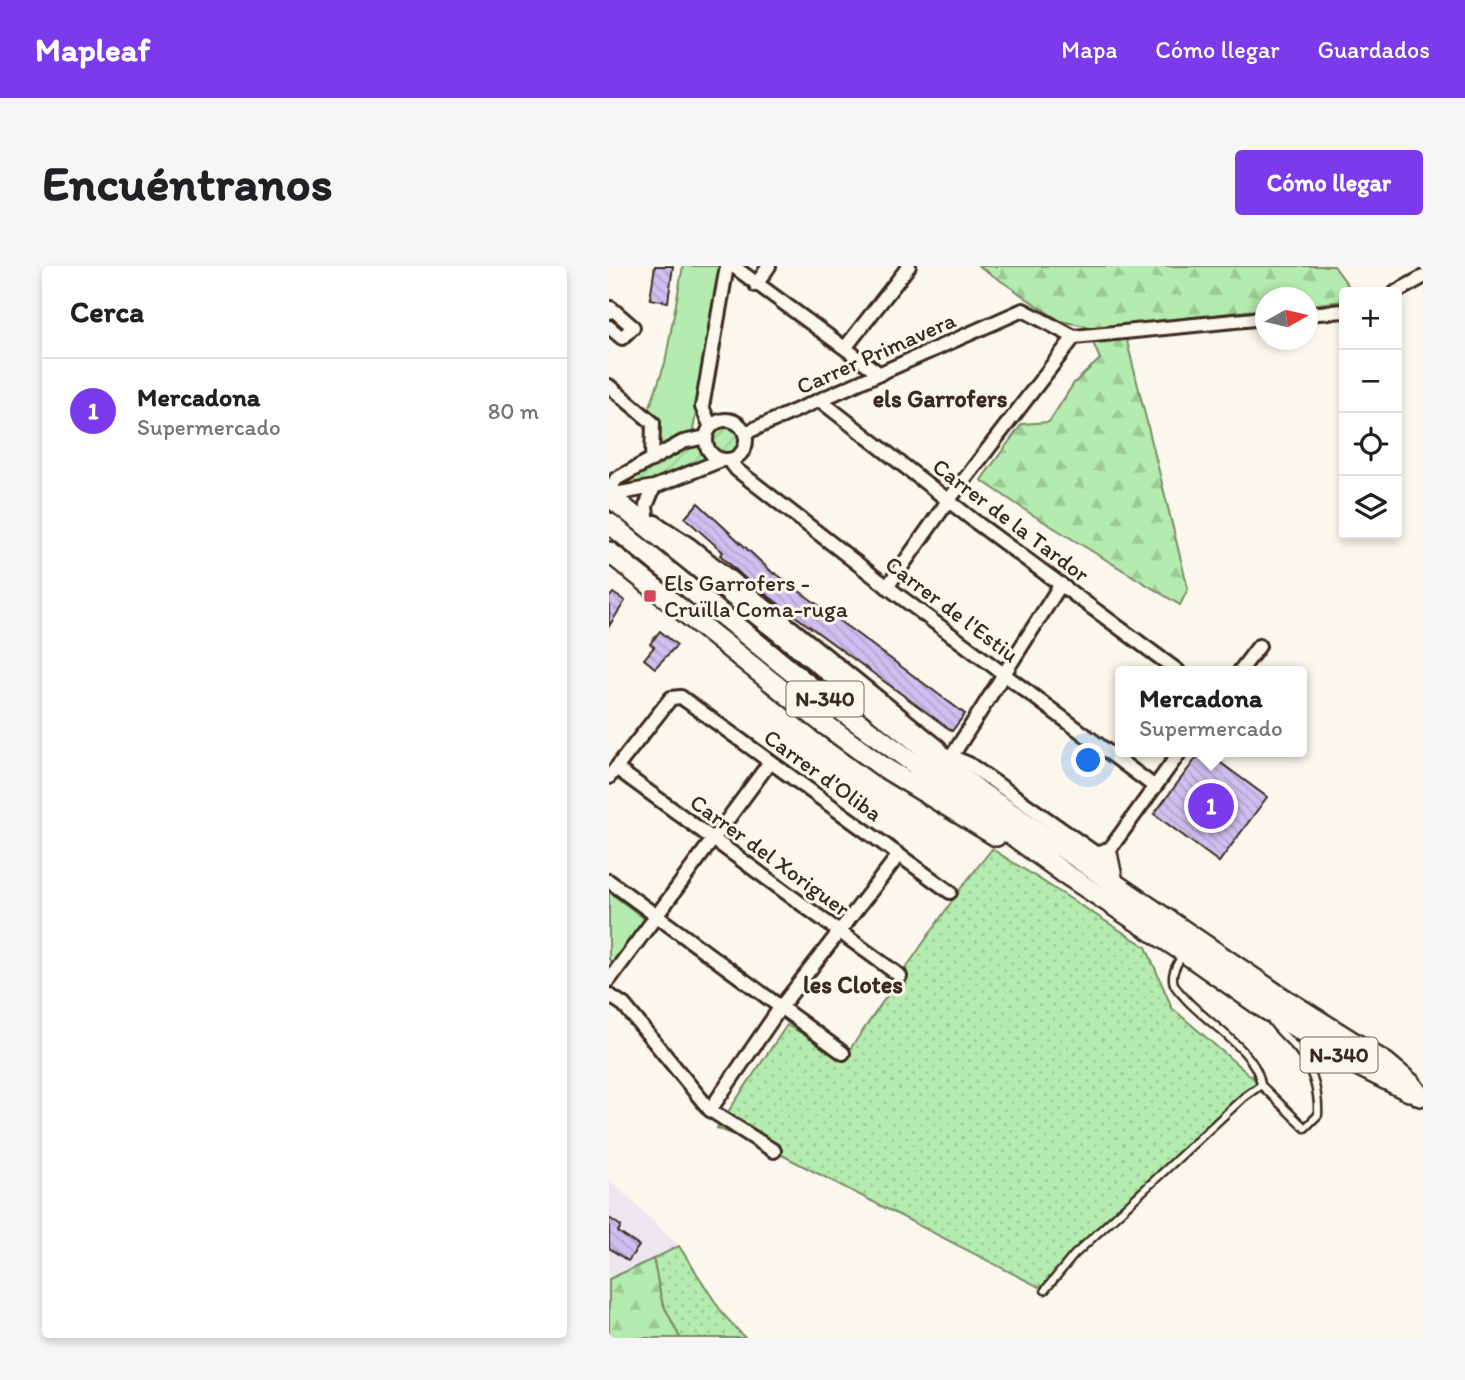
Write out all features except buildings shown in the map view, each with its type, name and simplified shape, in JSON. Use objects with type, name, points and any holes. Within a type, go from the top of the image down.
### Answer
[{"type":"main road","points":[[609,495],[647,518],[1057,856],[1113,882],[1278,995],[1386,1063],[1410,1083],[1421,1097]]},
{"type":"main road","name":"N-340","points":[[609,523],[823,697],[1057,856],[1262,1007],[1361,1067],[1421,1097]]},
{"type":"main road","points":[[611,557],[883,767],[1033,858],[1057,856],[1092,859],[1103,854],[1113,882]]},
{"type":"street","points":[[725,460],[709,451],[709,432],[702,407],[727,266]]},
{"type":"street","points":[[733,266],[880,374]]},
{"type":"street","points":[[756,285],[769,266]]},
{"type":"street","points":[[845,348],[909,266]]},
{"type":"street","points":[[1402,289],[1423,277]]},
{"type":"street","points":[[609,312],[611,308],[633,327],[622,338],[609,327]]},
{"type":"street","name":"Carrer Primavera","points":[[745,433],[1023,310],[1074,337]]},
{"type":"street","points":[[1318,313],[1339,311]]},
{"type":"street","points":[[887,587],[948,501],[1074,337],[1255,319]]},
{"type":"street","points":[[609,386],[653,423],[652,460]]},
{"type":"street","name":"Carrer de la Tardor","points":[[821,401],[948,501],[1171,666]]},
{"type":"street","points":[[728,419],[741,425],[745,433],[745,448],[737,457],[655,486],[609,495],[616,480],[683,442],[709,432],[721,420],[728,419]]},
{"type":"street","name":"Carrer de l'Estiu","points":[[725,460],[887,587],[1155,787]]},
{"type":"street","points":[[655,486],[648,498],[647,518],[690,545],[943,753],[969,764],[1103,854],[1176,757]]},
{"type":"street","points":[[952,756],[1061,584]]},
{"type":"street","points":[[1249,666],[1259,646]]},
{"type":"street","name":"Carrer d'Oliba","points":[[612,773],[671,698],[681,697],[950,892]]},
{"type":"street","points":[[952,756],[959,767],[977,783],[981,792]]},
{"type":"street","points":[[612,973],[770,762]]},
{"type":"street","name":"Carrer del Xoriguer","points":[[612,773],[712,838],[900,976]]},
{"type":"street","points":[[710,1110],[780,1008],[898,856]]},
{"type":"street","points":[[609,881],[843,1053]]},
{"type":"street","points":[[609,995],[624,1005],[710,1110],[773,1151]]},
{"type":"lane","points":[[609,495],[632,503],[647,518]]},
{"type":"lane","points":[[1184,952],[1173,973],[1174,985],[1192,1006],[1230,1038],[1260,1072],[1261,1085],[1305,1128],[1318,1115],[1319,1098],[1312,1075],[1299,1051],[1277,1029],[1262,1007]]},
{"type":"lane","points":[[1045,1290],[1074,1255],[1244,1097],[1261,1085]]},
{"type":"shaded area","points":[[609,1179],[679,1246],[609,1279]]},
{"type":"green space","points":[[683,266],[722,266],[692,436],[658,451],[659,424],[649,409],[665,363]]},
{"type":"green space","points":[[979,266],[1334,266],[1349,287],[1339,287],[1339,302],[1318,304],[1318,287],[1255,287],[1255,310],[1123,325],[1188,589],[1180,605],[981,480],[1022,424],[1049,422],[1074,383],[1100,359],[1086,326],[1060,321]]},
{"type":"green space","points":[[726,426],[736,430],[740,440],[736,450],[726,454],[716,450],[712,440],[716,430]]},
{"type":"green space","points":[[698,445],[706,456],[701,466],[630,487],[629,482],[661,459]]},
{"type":"green space","points":[[992,849],[1146,947],[1172,1008],[1261,1085],[1074,1255],[1045,1290],[774,1151],[717,1128],[787,1025],[844,1058],[961,888]]},
{"type":"green space","points":[[609,892],[645,919],[613,964],[609,959]]},
{"type":"green space","points":[[679,1246],[723,1314],[745,1338],[680,1338],[662,1302],[653,1259]]},
{"type":"green space","points":[[653,1259],[662,1302],[680,1338],[609,1338],[609,1279]]},
{"type":"place","name":"Els Garrofers - Cruïlla Coma-ruga","points":[[650,596]]},
{"type":"place","name":"Mercadona","points":[[1211,806]]},
{"type":"district","name":"els Garrofers","points":[[940,399]]},
{"type":"district","name":"les Clotes","points":[[853,985]]}]
